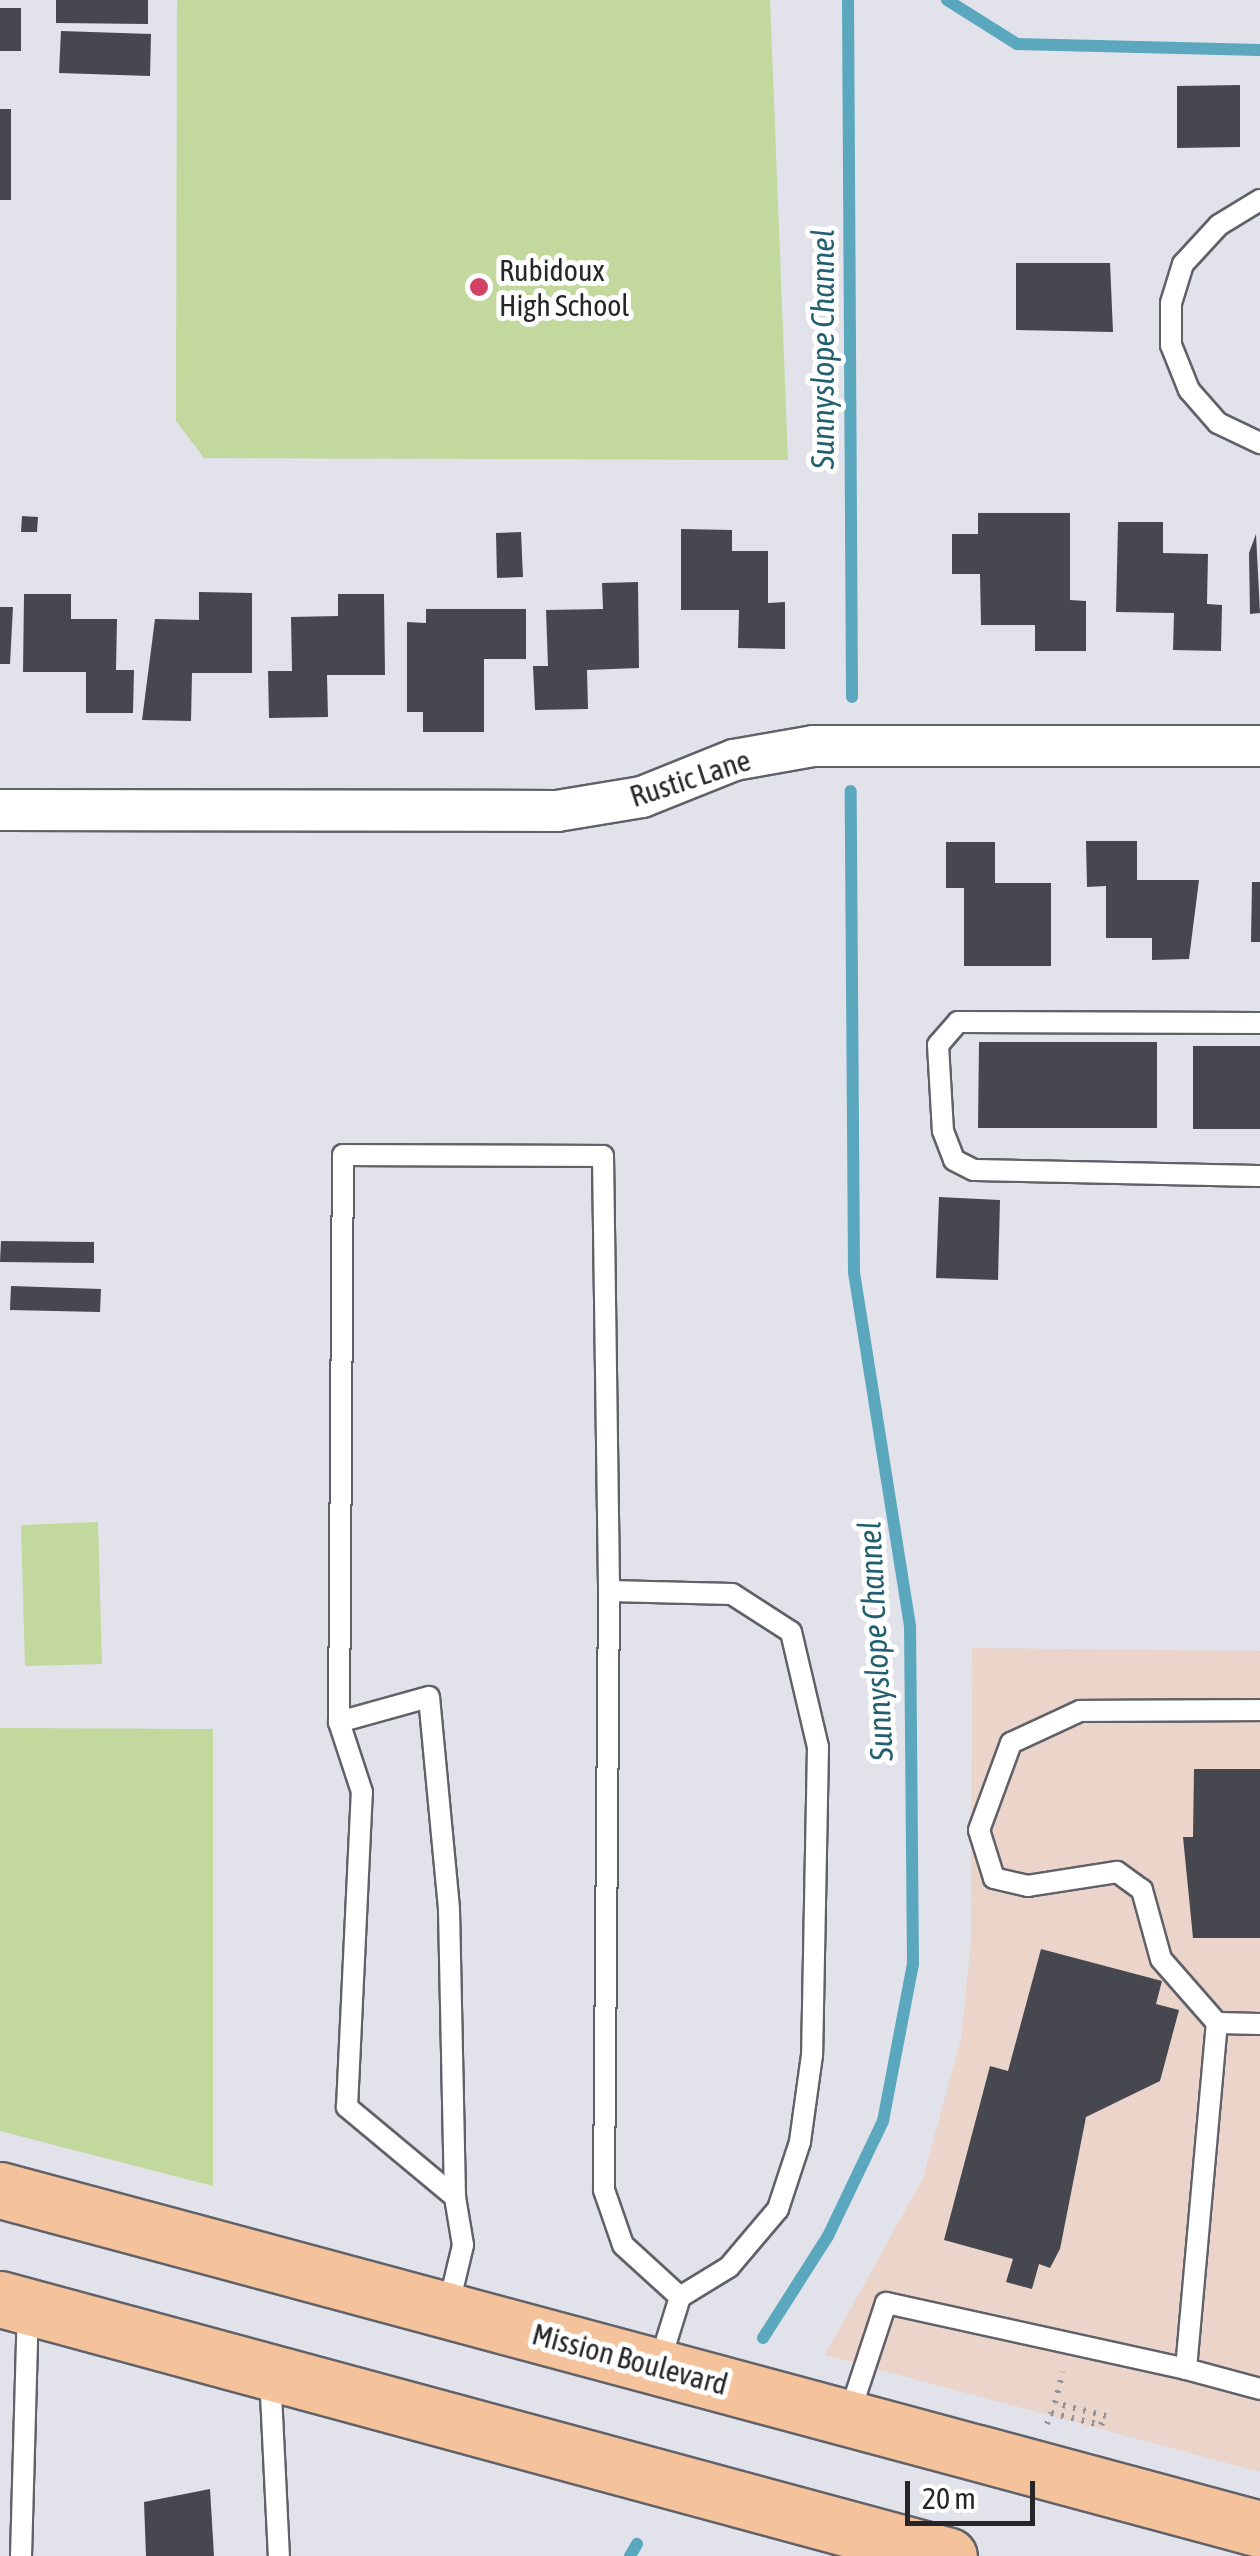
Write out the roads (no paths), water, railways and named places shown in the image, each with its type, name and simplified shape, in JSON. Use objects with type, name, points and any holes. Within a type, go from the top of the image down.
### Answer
[{"type":"main road","name":"Mission Boulevard","points":[[0,2190],[1260,2529]]},
{"type":"main road","points":[[14,2303],[949,2556]]},
{"type":"street","name":"Rustic Lane","points":[[0,810],[557,811],[642,798],[734,760],[813,746],[1260,746]]},
{"type":"lane","points":[[1260,200],[1219,225],[1184,264],[1171,303],[1171,345],[1189,390],[1218,423],[1260,443]]},
{"type":"lane","points":[[1260,1024],[958,1022],[938,1045],[943,1131],[954,1160],[974,1170],[1260,1176]]},
{"type":"lane","points":[[455,2197],[347,2107],[362,1792],[339,1722],[343,1154],[603,1156],[609,1591],[604,2190],[622,2245],[680,2297]]},
{"type":"lane","points":[[609,1591],[732,1594],[791,1632],[818,1747],[812,2054],[800,2142],[778,2210],[729,2267],[680,2297],[659,2367]]},
{"type":"lane","points":[[339,1722],[429,1697],[450,1910],[455,2197],[463,2245],[448,2308]]},
{"type":"lane","points":[[1260,1710],[1080,1711],[1011,1744],[979,1830],[994,1878],[1028,1886],[1117,1872],[1142,1890],[1161,1959],[1217,2022],[1260,2024]]},
{"type":"lane","points":[[1186,2370],[1217,2022]]},
{"type":"lane","points":[[14,2303],[21,2556]]},
{"type":"lane","points":[[848,2418],[886,2303],[1260,2389]]},
{"type":"lane","points":[[270,2372],[278,2556]]},
{"type":"waterway","name":"Sunnyslope Channel","points":[[848,0],[852,697]]},
{"type":"waterway","points":[[947,0],[1017,44],[1260,50]]},
{"type":"waterway","name":"Sunnyslope Channel","points":[[763,2338],[828,2236],[883,2121],[913,1964],[910,1626],[854,1271],[851,791]]},
{"type":"waterway","name":"Sunnyslope Channel","points":[[630,2556],[637,2544]]},
{"type":"place","name":"Rubidoux High School","points":[[479,287]]}]
